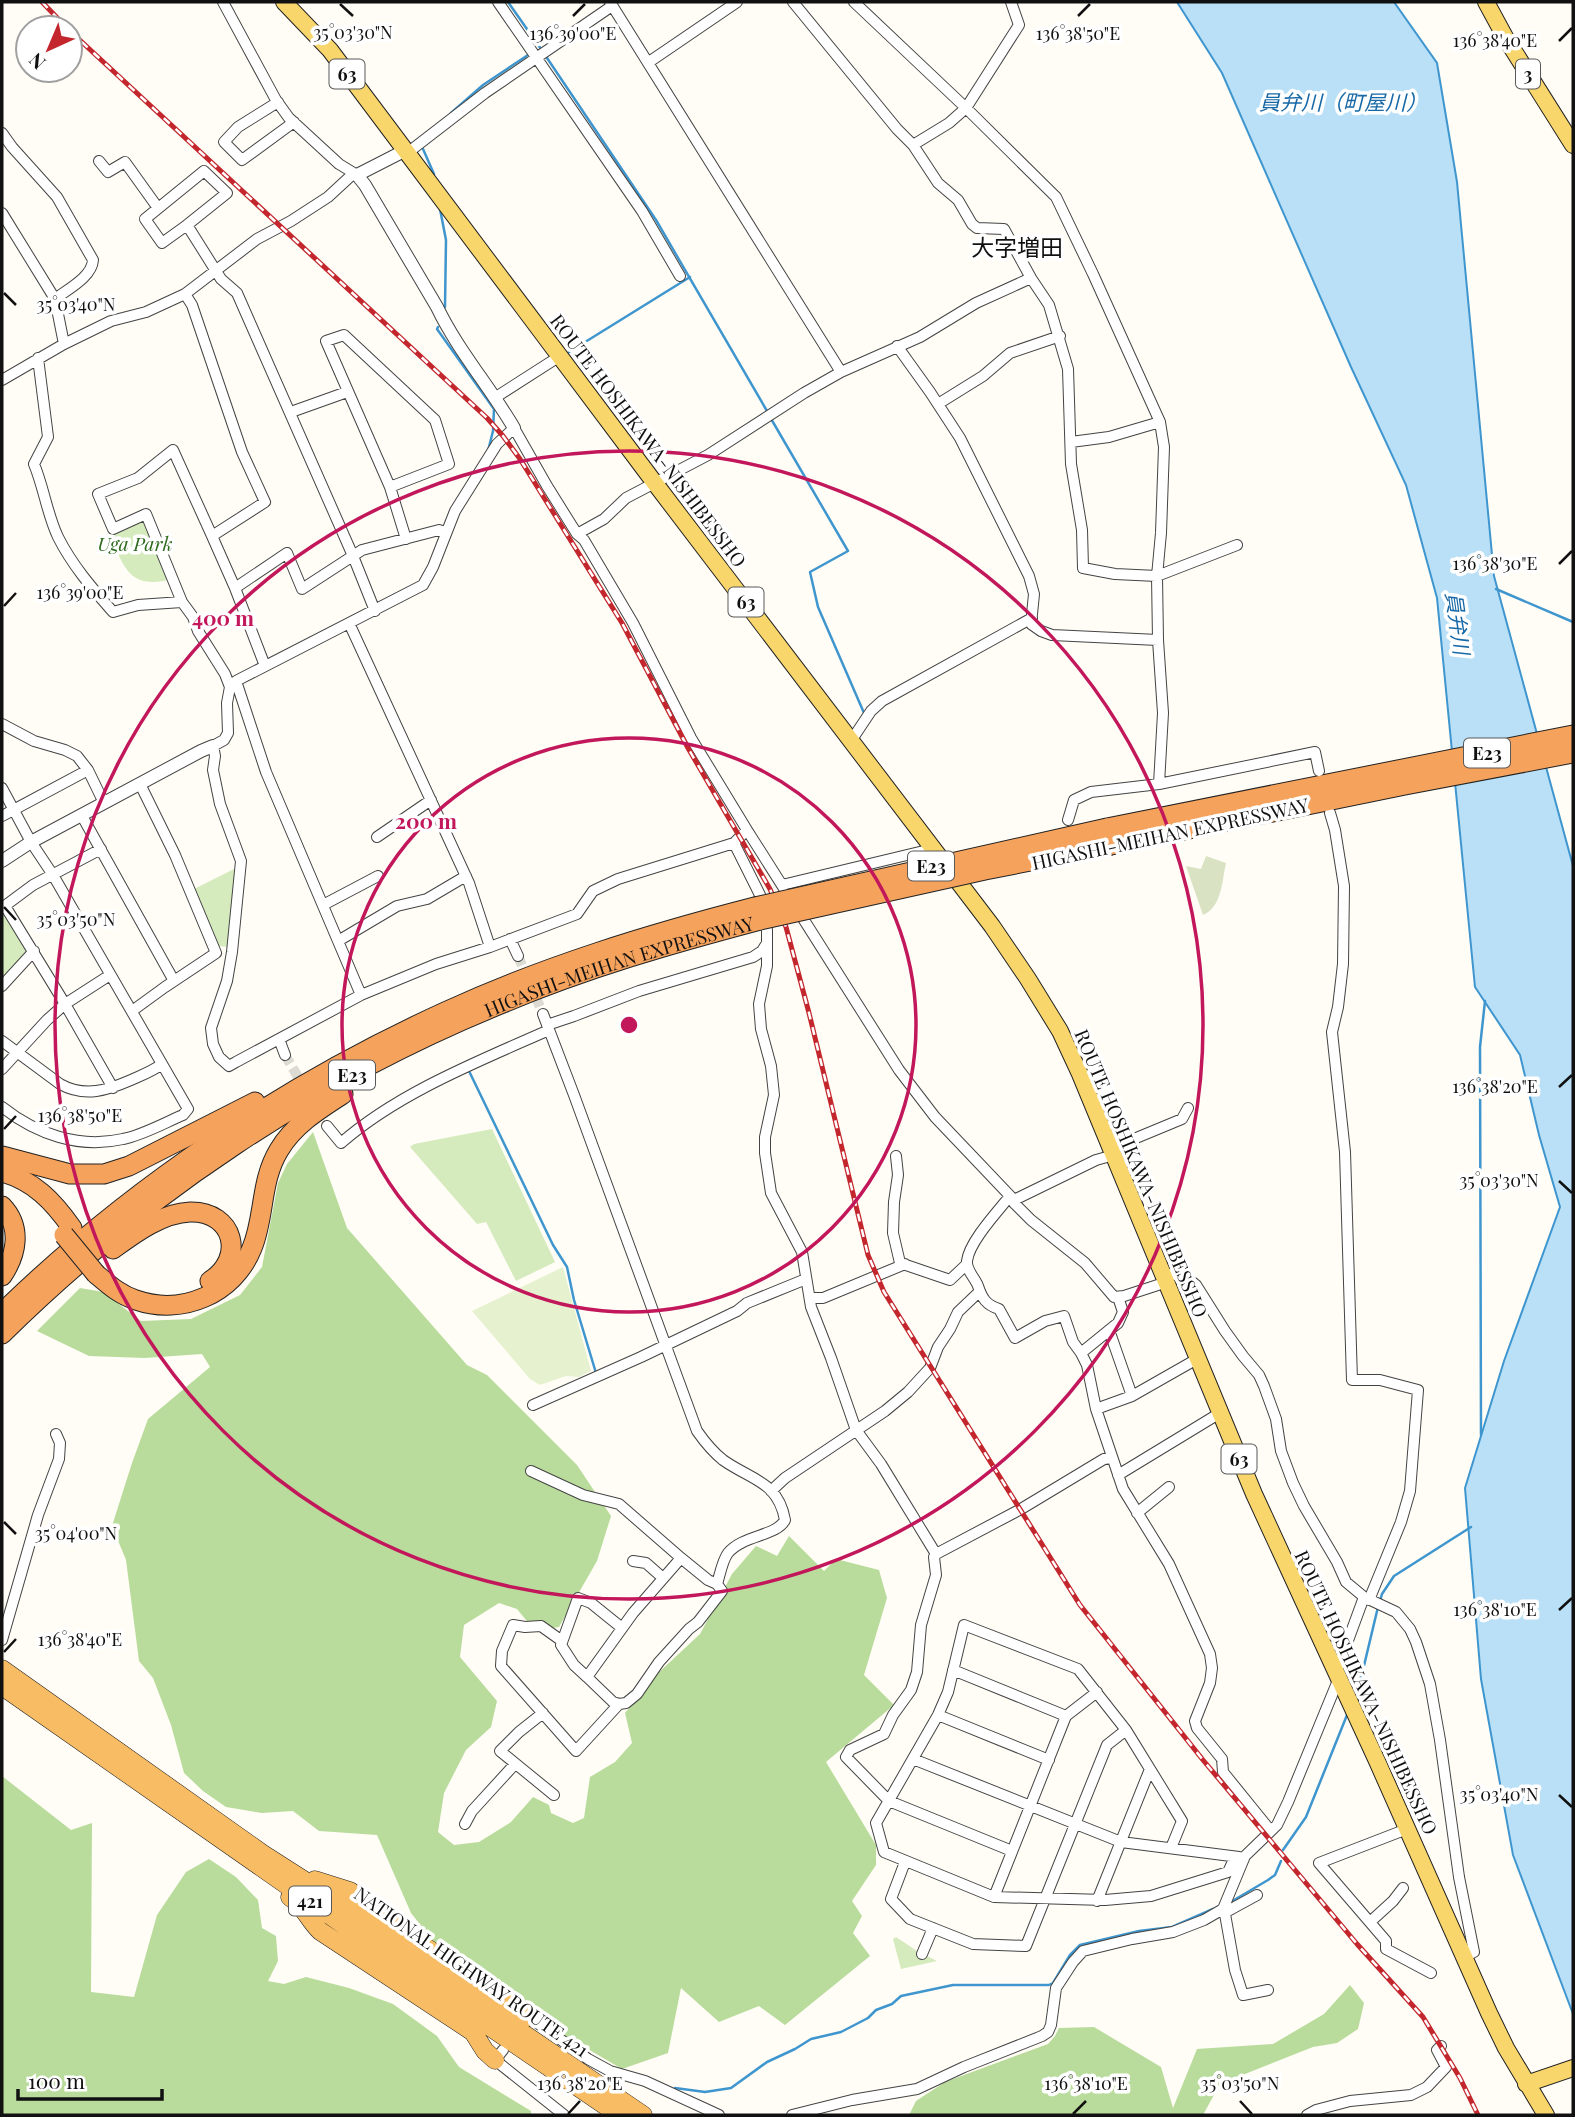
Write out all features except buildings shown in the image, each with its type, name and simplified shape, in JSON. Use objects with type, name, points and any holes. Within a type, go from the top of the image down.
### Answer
[{"type":"highway","name":"HIGASHI-MEIHAN EXPRESSWAY","points":[[2,1313],[109,1219],[187,1160],[238,1126],[337,1066],[449,1018],[694,937],[757,913],[985,870],[1109,836],[1403,777],[1573,735]]},
{"type":"highway","name":"HIGASHI-MEIHAN EXPRESSWAY","points":[[1403,777],[1573,753]]},
{"type":"highway","name":"HIGASHI-MEIHAN EXPRESSWAY","points":[[2,1334],[65,1274],[196,1170],[300,1104],[397,1052],[449,1018]]},
{"type":"highway","points":[[2,1156],[78,1174],[104,1174],[129,1166],[383,1036],[449,1018]]},
{"type":"highway","points":[[2,1172],[21,1179],[44,1193],[68,1231],[124,1295],[159,1305],[196,1301],[218,1290],[242,1266],[252,1250],[268,1175],[287,1138],[324,1106],[392,1065],[449,1018]]},
{"type":"highway","points":[[2,1184],[24,1192],[68,1231]]},
{"type":"highway","points":[[2,1206],[13,1222],[16,1238],[11,1261],[2,1276]]},
{"type":"highway","points":[[2,1348],[81,1273],[150,1225],[177,1214],[203,1213],[224,1225],[231,1238],[229,1260],[223,1270],[216,1278],[184,1292],[146,1292],[100,1270]]},
{"type":"highway","name":"NATIONAL HIGHWAY ROUTE 421","points":[[2,1669],[285,1876],[381,1951],[619,2115]]},
{"type":"highway","name":"NATIONAL HIGHWAY ROUTE 421","points":[[2,1686],[285,1876],[326,1889],[480,2004],[643,2115]]},
{"type":"highway","points":[[285,1876],[282,1891],[302,1905],[311,1923],[320,1931],[473,2032],[485,2051],[499,2055]]},
{"type":"highway","points":[[381,1951],[370,1937],[326,1905],[326,1889],[350,1891],[386,1920],[526,2020]]},
{"type":"main road","name":"ROUTE HOSHIKAWA-NISHIBESSHO","points":[[284,2],[330,50],[992,926],[1060,1031],[1113,1151],[1263,1515],[1500,2036],[1530,2083],[1546,2115]]},
{"type":"main road","name":"3","points":[[1486,2],[1573,145]]},
{"type":"main road","points":[[1530,2083],[1573,2068]]},
{"type":"street","points":[[223,2],[278,102],[293,122],[365,185],[445,323],[496,397],[633,623],[691,738],[899,1070],[935,1117],[1014,1203],[1085,1263],[1114,1297],[1124,1296],[1170,1274],[1192,1281],[1259,1375],[1276,1419],[1281,1451],[1304,1506],[1328,1545],[1346,1582],[1373,1602],[1396,1612],[1410,1629],[1430,1685],[1474,1952],[1464,1957]]},
{"type":"street","points":[[498,2],[642,211],[680,276]]},
{"type":"street","points":[[649,62],[737,2]]},
{"type":"street","points":[[793,2],[897,130],[913,145],[938,183],[958,200],[972,224],[977,228],[1004,229],[1049,305],[1068,369],[1071,464],[1082,530],[1083,568],[1115,574],[1157,576],[1237,545]]},
{"type":"street","points":[[854,2],[1056,197],[1160,422],[1164,447],[1157,576],[1163,713],[1159,784]]},
{"type":"street","points":[[913,145],[949,123],[966,108],[1019,25],[1011,2]]},
{"type":"street","points":[[2,380],[38,358],[111,321],[146,312],[185,294],[257,239],[328,197],[355,174],[405,152],[611,4],[841,372]]},
{"type":"street","points":[[278,102],[238,127],[224,142],[242,160],[293,122]]},
{"type":"street","points":[[2,133],[57,197],[93,260],[88,274],[55,299]]},
{"type":"street","points":[[99,161],[108,172],[125,162],[158,208]]},
{"type":"street","points":[[204,171],[227,193],[187,225],[162,243],[145,219],[204,171]]},
{"type":"street","points":[[2,213],[55,299],[64,344]]},
{"type":"street","points":[[187,225],[221,279],[237,293],[291,412],[374,611]]},
{"type":"street","points":[[577,534],[604,519],[626,498],[708,455],[841,372],[920,337],[975,303],[1031,278]]},
{"type":"street","points":[[185,294],[192,305],[242,452],[265,502],[212,536]]},
{"type":"street","points":[[390,487],[449,464],[435,420],[344,335],[326,341],[390,487],[406,539]]},
{"type":"street","points":[[938,404],[983,376],[1010,353],[1059,336]]},
{"type":"street","points":[[897,346],[960,438],[1029,576],[1034,594],[1031,624],[1052,635],[1158,640]]},
{"type":"street","points":[[496,397],[560,356]]},
{"type":"street","points":[[38,358],[48,437],[34,464],[43,484],[57,535],[78,571],[113,612],[138,605],[183,602]]},
{"type":"street","points":[[291,412],[347,392]]},
{"type":"street","points":[[1071,442],[1109,437],[1160,422]]},
{"type":"street","points":[[2,861],[31,842],[224,740],[228,733],[227,703],[233,684],[422,584],[433,567],[455,511],[497,444],[514,428]]},
{"type":"street","points":[[265,666],[235,588],[173,450],[138,478],[98,494],[113,529],[146,514],[183,602],[198,631],[233,684],[266,772],[361,995]]},
{"type":"street","points":[[235,588],[287,553],[302,589],[362,550],[439,530],[446,532]]},
{"type":"street","points":[[851,741],[871,711],[882,701],[1032,618]]},
{"type":"street","points":[[349,623],[466,876],[490,947]]},
{"type":"street","points":[[2,724],[34,741],[77,756],[88,770],[104,803]]},
{"type":"street","points":[[213,746],[213,770],[220,804],[241,860],[227,981],[211,1028],[213,1044],[219,1057],[229,1066],[361,995],[436,964],[577,914],[593,891],[618,879],[734,843],[747,830]]},
{"type":"street","points":[[1068,820],[1074,800],[1091,792],[1159,784],[1315,752],[1319,771]]},
{"type":"street","points":[[2,816],[88,770]]},
{"type":"street","points":[[141,784],[175,855],[216,953]]},
{"type":"street","points":[[2,788],[188,1109],[183,1115],[122,1140],[83,1142],[30,1127],[2,1107]]},
{"type":"street","points":[[377,837],[431,800]]},
{"type":"street","points":[[1171,1848],[1182,1821],[1126,1730],[1079,1670],[964,1625],[948,1692],[938,1715],[876,1824],[884,1852],[994,1897],[1097,1901],[1151,1896],[1228,1872],[1240,1856],[1277,1825],[1288,1802],[1337,1676],[1373,1602],[1401,1522],[1410,1491],[1418,1390],[1380,1380],[1352,1380],[1345,1152],[1332,1032],[1343,964],[1344,886],[1330,813]]},
{"type":"street","points":[[82,816],[174,981]]},
{"type":"street","points":[[734,843],[760,895],[767,930],[767,966],[759,1004],[761,1029],[772,1066],[774,1095],[765,1137],[771,1193],[802,1252],[811,1307],[856,1430],[881,1464],[936,1554]]},
{"type":"street","points":[[101,849],[33,885],[3,907],[34,951],[113,1088]]},
{"type":"street","points":[[782,885],[932,849]]},
{"type":"street","points":[[323,905],[378,876]]},
{"type":"street","points":[[338,942],[397,906],[427,899],[466,876]]},
{"type":"street","points":[[510,939],[518,956]]},
{"type":"street","points":[[327,1126],[338,1146],[361,1126],[546,1023],[574,1016],[639,991],[759,955],[766,943]]},
{"type":"street","points":[[2,986],[34,951]]},
{"type":"street","points":[[132,1011],[216,953],[232,952]]},
{"type":"street","points":[[2,1069],[65,1003],[110,975]]},
{"type":"street","points":[[546,1023],[697,1431],[723,1459],[771,1491],[779,1500],[783,1513],[785,1520],[778,1529],[742,1542],[728,1553],[718,1584]]},
{"type":"street","points":[[279,1039],[285,1055]]},
{"type":"street","points":[[2,1041],[68,1089],[87,1092],[113,1088],[162,1064]]},
{"type":"street","points":[[1188,1108],[1182,1119],[1012,1198],[984,1229],[969,1254],[967,1264],[988,1306],[999,1309],[1015,1338],[1045,1321],[1064,1316],[1093,1387],[1096,1409],[1123,1489],[1169,1564],[1210,1654],[1213,1668],[1210,1683],[1196,1714],[1197,1728],[1222,1759],[1223,1772],[1270,1830]]},
{"type":"street","points":[[896,1156],[898,1175],[893,1233],[900,1263],[950,1280],[967,1264]]},
{"type":"street","points":[[810,1298],[823,1298],[905,1264]]},
{"type":"street","points":[[533,1405],[666,1346],[737,1311],[747,1303],[806,1279]]},
{"type":"street","points":[[771,1491],[785,1478],[893,1405],[922,1378],[958,1312],[979,1292]]},
{"type":"street","points":[[1081,1353],[1118,1323],[1123,1312],[1118,1297]]},
{"type":"street","points":[[1108,1330],[1132,1396]]},
{"type":"street","points":[[1096,1409],[1132,1396],[1197,1359]]},
{"type":"street","points":[[1118,1475],[1220,1413]]},
{"type":"street","points":[[2,1640],[38,1515],[58,1459],[60,1443],[56,1434]]},
{"type":"street","points":[[1012,1851],[889,1801],[848,1760],[846,1754],[884,1734],[893,1715],[911,1690],[917,1672],[921,1625],[936,1575],[936,1554],[1021,1509],[1104,1459],[1112,1458]]},
{"type":"street","points":[[531,1471],[583,1495],[619,1504],[708,1580],[718,1584],[722,1591],[698,1622],[659,1662],[637,1694],[626,1703],[619,1704],[613,1702],[574,1665],[561,1645],[578,1598],[591,1603],[622,1628]]},
{"type":"street","points":[[1138,1513],[1169,1487]]},
{"type":"street","points":[[587,1677],[622,1628],[681,1558]]},
{"type":"street","points":[[633,1562],[646,1563],[663,1578]]},
{"type":"street","points":[[562,1641],[541,1626],[525,1628],[513,1625],[502,1651],[501,1666],[576,1751],[619,1704]]},
{"type":"street","points":[[953,1670],[1066,1716]]},
{"type":"street","points":[[994,1897],[1066,1716],[1097,1692]]},
{"type":"street","points":[[543,1713],[500,1751],[554,1795]]},
{"type":"street","points":[[938,1715],[1049,1760]]},
{"type":"street","points":[[905,1862],[891,1899],[910,1919],[973,1944],[1026,1946],[1107,1745],[1126,1730]]},
{"type":"street","points":[[913,1759],[1121,1842],[1240,1856]]},
{"type":"street","points":[[466,1824],[472,1811],[515,1764]]},
{"type":"street","points":[[1097,1901],[1150,1769]]},
{"type":"street","points":[[1407,1829],[1319,1863],[1386,1941],[1386,1949],[1432,1973]]},
{"type":"street","points":[[1240,1856],[1224,1907],[1235,1970],[1243,1995],[1268,1990]]},
{"type":"street","points":[[1370,1922],[1403,1888]]},
{"type":"street","points":[[792,2115],[917,2088],[1042,2036],[1048,2032],[1051,2025],[1056,1988],[1083,1951],[1173,1932],[1204,1920],[1224,1907],[1257,1895]]},
{"type":"street","points":[[922,1954],[933,1928]]},
{"type":"street","points":[[526,2020],[610,2071],[645,2081],[719,2115]]},
{"type":"street","points":[[1307,2115],[1350,2101],[1410,2095],[1427,2087],[1446,2067],[1437,2050],[1441,2046]]},
{"type":"street","points":[[499,2055],[564,2115]]},
{"type":"green space","name":"Uga Park","points":[[145,516],[172,579],[146,581],[136,578],[123,565],[109,532]]},
{"type":"green space","points":[[1206,856],[1226,863],[1218,900],[1203,915],[1186,866],[1201,869]]},
{"type":"green space","points":[[236,868],[229,947],[219,946],[192,890]]},
{"type":"green space","points":[[4,911],[28,951],[2,979],[2,914]]},
{"type":"green space","points":[[492,1129],[555,1262],[516,1281],[486,1222],[477,1224],[410,1147]]},
{"type":"green space","points":[[313,1132],[347,1228],[467,1365],[487,1375],[577,1465],[611,1516],[597,1561],[559,1627],[535,1631],[517,1609],[499,1603],[464,1625],[460,1657],[497,1701],[491,1727],[466,1750],[444,1793],[438,1832],[454,1845],[479,1842],[511,1822],[533,1797],[549,1805],[551,1813],[573,1823],[584,1818],[590,1777],[615,1762],[632,1743],[625,1713],[656,1675],[700,1634],[732,1574],[756,1546],[777,1556],[789,1536],[824,1571],[836,1559],[879,1570],[887,1598],[864,1675],[894,1705],[826,1762],[876,1845],[876,1865],[852,1901],[862,1916],[853,1933],[870,1956],[785,2025],[759,2006],[719,2022],[681,1988],[668,2053],[622,2069],[528,2014],[445,1956],[411,1913],[377,1835],[319,1831],[293,1811],[262,1813],[226,1807],[184,1773],[171,1725],[153,1678],[139,1661],[126,1560],[112,1526],[148,1419],[210,1367],[202,1354],[145,1358],[89,1356],[37,1331],[80,1288],[103,1292],[141,1321],[191,1319],[240,1295],[262,1267],[278,1183],[287,1164]]},
{"type":"green space","points":[[563,1267],[591,1371],[579,1377],[566,1376],[540,1385],[530,1379],[472,1311]]},
{"type":"green space","points":[[2,1776],[71,1830],[92,1823],[91,1992],[134,1997],[157,1915],[186,1872],[209,1859],[236,1877],[258,1900],[262,1928],[276,1936],[278,1961],[268,1981],[284,1984],[306,1977],[349,1988],[393,2004],[437,2036],[459,2067],[531,2111],[531,2115],[2,2115]]},
{"type":"green space","points":[[896,1937],[937,1961],[901,1969],[893,1939]]},
{"type":"green space","points":[[1350,1985],[1364,2003],[1358,2029],[1337,2043],[1313,2047],[1220,2084],[1203,2115],[909,2115],[916,2101],[945,2082],[1048,2044],[1059,2028],[1094,2027],[1161,2067],[1173,2108],[1197,2049],[1273,2044],[1324,2014]]},
{"type":"water","name":"員弁川（町屋川）","points":[[1177,2],[1394,2],[1437,63],[1457,182],[1494,576],[1573,866],[1573,2014],[1513,1855],[1481,1679],[1465,1488],[1504,1361],[1560,1207],[1520,1055],[1475,987],[1437,598],[1406,485],[1351,367],[1222,73]]},
{"type":"waterway","points":[[508,2],[541,49]]},
{"type":"waterway","points":[[451,113],[483,85],[528,55]]},
{"type":"waterway","points":[[545,55],[656,220],[767,411]]},
{"type":"waterway","points":[[423,149],[434,174]]},
{"type":"waterway","points":[[440,209],[446,240],[445,307]]},
{"type":"waterway","points":[[569,352],[690,277]]},
{"type":"waterway","points":[[438,327],[494,409],[493,431],[488,451]]},
{"type":"waterway","points":[[770,417],[848,551],[810,572],[818,607],[864,713]]},
{"type":"waterway","points":[[1496,589],[1573,622]]},
{"type":"waterway","points":[[1481,1435],[1480,1047],[1485,1001]]},
{"type":"waterway","points":[[469,1071],[553,1245],[567,1267],[596,1373]]},
{"type":"waterway","points":[[1380,1601],[1394,1576],[1471,1527]]},
{"type":"waterway","points":[[1354,1695],[1362,1674],[1378,1607]]},
{"type":"waterway","points":[[1283,1850],[1306,1817],[1347,1715]]},
{"type":"waterway","points":[[1229,1903],[1275,1875],[1281,1861]]},
{"type":"waterway","points":[[675,2088],[705,2092],[731,2088],[767,2062],[811,2039],[841,2032],[868,2018],[876,2010],[892,2004],[901,1996],[953,1985],[1049,1985],[1080,1945],[1139,1931],[1172,1927],[1213,1909]]},
{"type":"tunnel","points":[[518,956],[543,1014]]},
{"type":"tunnel","points":[[285,1055],[304,1087]]},
{"type":"railway","points":[[42,2],[54,14]]},
{"type":"railway","points":[[84,44],[487,418],[520,459],[622,623],[688,748],[770,889],[786,927],[868,1255],[884,1292],[1080,1605],[1203,1760],[1357,1944],[1423,2017],[1460,2078],[1478,2115]]},
{"type":"district","name":"大字増田","points":[[1017,246]]},
{"type":"water label","name":"員弁川","points":[[1459,623]]}]
